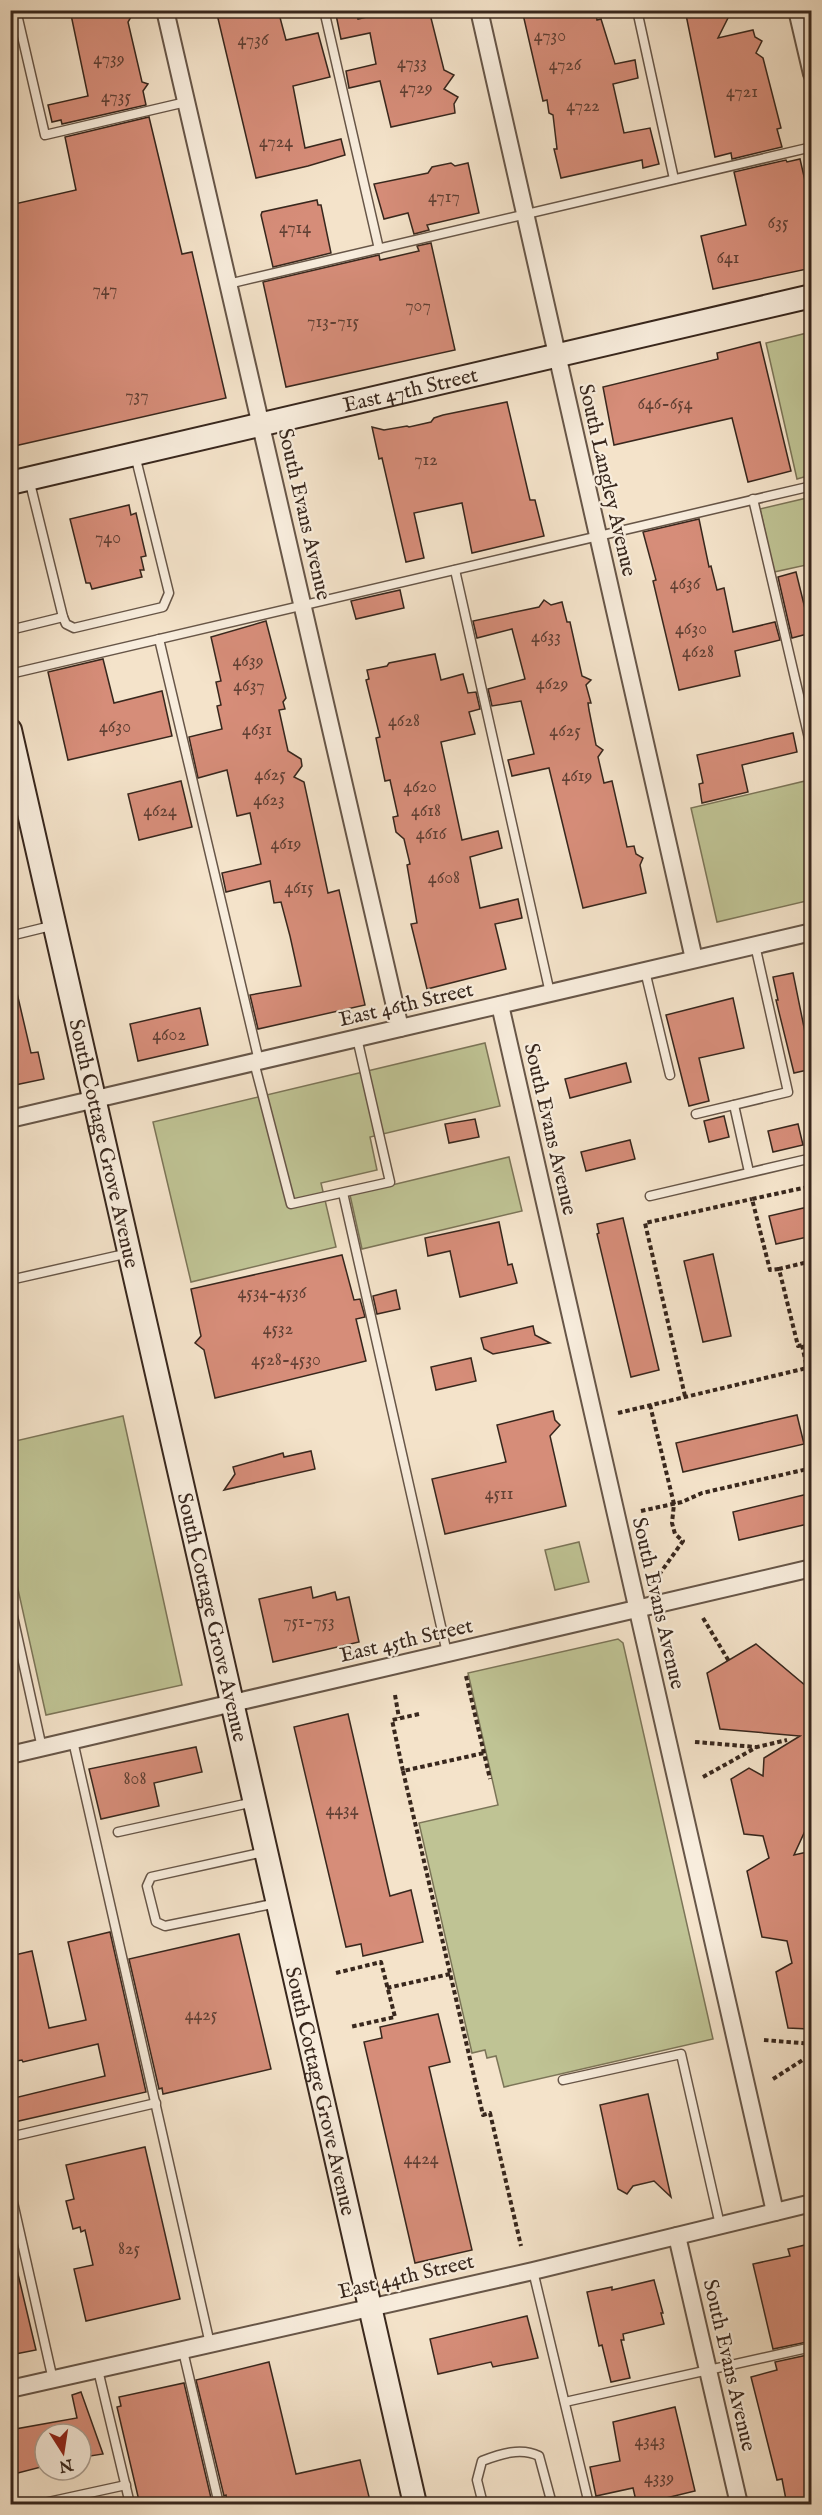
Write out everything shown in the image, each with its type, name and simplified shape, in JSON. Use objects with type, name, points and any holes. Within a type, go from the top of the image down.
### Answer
[{"type":"main road","name":"East 47th Street","points":[[20,481],[812,296]]},
{"type":"main road","name":"South Cottage Grove Avenue","points":[[10,730],[415,2505]]},
{"type":"street","name":"South Evans Avenue","points":[[165,10],[400,1028]]},
{"type":"street","name":"South Langley Avenue","points":[[479,10],[694,959]]},
{"type":"street","points":[[797,10],[812,74]]},
{"type":"street","name":"East 46th Street","points":[[10,1119],[812,932]]},
{"type":"street","name":"South Evans Avenue","points":[[500,1005],[775,2211]]},
{"type":"street","name":"East 45th Street","points":[[10,1755],[812,1568]]},
{"type":"street","name":"East 44th Street","points":[[10,2389],[533,2271],[812,2203]]},
{"type":"street","name":"South Evans Avenue","points":[[677,2236],[739,2505]]},
{"type":"lane","points":[[16,10],[45,135],[186,102]]},
{"type":"lane","points":[[324,10],[379,249]]},
{"type":"lane","points":[[636,10],[674,179]]},
{"type":"lane","points":[[228,284],[812,147]]},
{"type":"lane","points":[[20,481],[63,617],[66,624],[74,628],[163,607],[167,599],[169,592],[135,454]]},
{"type":"lane","points":[[10,674],[812,486]]},
{"type":"lane","points":[[753,499],[812,751]]},
{"type":"lane","points":[[455,570],[550,993]]},
{"type":"lane","points":[[10,630],[63,617]]},
{"type":"lane","points":[[159,639],[291,1204],[390,1182],[357,1038]]},
{"type":"lane","points":[[10,936],[55,925]]},
{"type":"lane","points":[[696,1114],[788,1092],[755,945]]},
{"type":"lane","points":[[645,971],[670,1075]]},
{"type":"lane","points":[[734,1106],[748,1173]]},
{"type":"lane","points":[[650,1196],[812,1158]]},
{"type":"lane","points":[[343,1193],[447,1653]]},
{"type":"lane","points":[[10,1280],[130,1253]]},
{"type":"lane","points":[[10,1603],[42,1748]]},
{"type":"lane","points":[[73,1741],[210,2344]]},
{"type":"lane","points":[[118,1832],[255,1802]]},
{"type":"lane","points":[[266,1852],[151,1877],[147,1886],[156,1922],[165,1926],[278,1902]]},
{"type":"lane","points":[[563,2080],[681,2054],[720,2225]]},
{"type":"lane","points":[[10,2137],[156,2103]]},
{"type":"lane","points":[[10,2189],[53,2380]]},
{"type":"lane","points":[[533,2271],[589,2505]]},
{"type":"lane","points":[[565,2402],[812,2347]]},
{"type":"lane","points":[[183,2351],[219,2505]]},
{"type":"lane","points":[[99,2370],[130,2505]]},
{"type":"lane","points":[[483,2505],[477,2480],[482,2461],[498,2455],[528,2450],[539,2456],[552,2505]]},
{"type":"lane","points":[[39,2505],[126,2485]]},
{"type":"path","points":[[685,1396],[645,1223],[812,1186]]},
{"type":"path","points":[[752,1199],[770,1270],[812,1261]]},
{"type":"path","points":[[779,1269],[798,1346],[812,1343]]},
{"type":"path","points":[[802,1345],[812,1391]]},
{"type":"path","points":[[618,1413],[807,1368]]},
{"type":"path","points":[[650,1405],[674,1504],[672,1522],[675,1534],[683,1541],[656,1579]]},
{"type":"path","points":[[640,1510],[674,1504],[702,1493],[812,1468]]},
{"type":"path","points":[[703,1618],[730,1663]]},
{"type":"path","points":[[466,1676],[490,1779]]},
{"type":"path","points":[[395,1695],[399,1718]]},
{"type":"path","points":[[419,1714],[392,1720],[483,2115],[490,2113],[520,2246]]},
{"type":"path","points":[[703,1777],[757,1747],[787,1740]]},
{"type":"path","points":[[695,1742],[757,1747]]},
{"type":"path","points":[[403,1771],[484,1753]]},
{"type":"path","points":[[336,1973],[381,1962],[395,2017],[350,2027]]},
{"type":"path","points":[[387,1988],[450,1974]]},
{"type":"path","points":[[764,2040],[812,2044]]},
{"type":"path","points":[[773,2079],[812,2054]]},
{"type":"green space","points":[[811,332],[811,475],[797,479],[766,343]]},
{"type":"green space","points":[[811,497],[811,564],[774,572],[760,509]]},
{"type":"green space","points":[[805,781],[812,810],[811,900],[717,922],[691,808]]},
{"type":"green space","points":[[485,1043],[500,1106],[370,1137],[377,1170],[321,1183],[336,1247],[191,1282],[153,1122]]},
{"type":"green space","points":[[509,1157],[522,1211],[362,1249],[350,1195]]},
{"type":"green space","points":[[123,1416],[182,1685],[46,1715],[11,1558],[11,1442]]},
{"type":"green space","points":[[579,1542],[589,1582],[555,1590],[545,1550]]},
{"type":"green space","points":[[618,1639],[623,1643],[713,2039],[504,2087],[496,2056],[487,2058],[485,2050],[472,2053],[419,1823],[498,1805],[468,1673]]},
{"type":"building","points":[[70,10],[135,10],[128,22],[142,82],[148,84],[143,91],[146,105],[62,124],[61,120],[52,122],[48,105],[88,96]]},
{"type":"building","points":[[216,10],[278,10],[286,40],[318,33],[330,77],[293,86],[305,148],[341,139],[345,155],[256,178]]},
{"type":"building","points":[[335,10],[355,10],[358,19],[396,10],[429,10],[444,70],[454,75],[444,89],[458,97],[454,104],[455,113],[391,127],[380,81],[349,88],[346,71],[376,64],[370,33],[341,39]]},
{"type":"building","points":[[522,10],[595,10],[597,20],[601,19],[615,64],[635,60],[638,78],[613,84],[624,133],[650,128],[659,164],[643,168],[642,160],[561,178],[554,149],[557,149],[553,115],[549,113],[547,100],[543,101]]},
{"type":"building","points":[[685,10],[732,10],[718,38],[753,30],[755,37],[762,41],[756,53],[763,58],[781,128],[777,129],[782,147],[732,159],[731,153],[715,157]]},
{"type":"building","points":[[149,117],[182,254],[192,252],[226,398],[10,447],[10,205],[76,190],[65,137]]},
{"type":"building","points":[[800,159],[812,211],[812,268],[713,289],[701,236],[746,225],[734,172]]},
{"type":"building","points":[[451,163],[455,166],[468,163],[479,213],[427,225],[429,230],[414,234],[408,213],[384,219],[374,184],[428,173],[432,167]]},
{"type":"building","points":[[317,200],[318,205],[321,205],[331,253],[273,267],[262,212]]},
{"type":"building","points":[[431,243],[455,350],[286,387],[263,282],[379,255],[380,260],[419,251],[417,246]]},
{"type":"building","points":[[760,342],[791,471],[748,482],[732,418],[614,445],[603,387],[718,359],[717,353]]},
{"type":"building","points":[[507,402],[530,500],[535,500],[544,536],[472,553],[462,503],[414,513],[424,558],[406,562],[382,458],[379,459],[372,427],[384,430],[409,427],[431,422],[434,418],[443,415]]},
{"type":"building","points":[[129,505],[131,515],[136,513],[146,556],[141,557],[144,570],[140,570],[142,577],[92,589],[90,583],[86,583],[70,519]]},
{"type":"building","points":[[699,519],[709,567],[711,566],[717,590],[724,588],[733,632],[775,622],[780,640],[735,651],[740,676],[679,690],[653,581],[656,580],[643,532]]},
{"type":"building","points":[[796,572],[811,633],[792,638],[778,577]]},
{"type":"building","points":[[400,590],[404,608],[356,619],[351,601]]},
{"type":"building","points":[[544,600],[551,605],[562,602],[567,622],[570,622],[582,676],[591,680],[586,685],[591,703],[588,703],[596,745],[603,750],[598,757],[604,783],[612,781],[627,847],[634,846],[636,854],[643,858],[640,865],[646,893],[583,908],[549,768],[512,776],[508,760],[534,754],[521,701],[492,706],[488,689],[525,679],[512,629],[477,638],[473,621],[539,607]]},
{"type":"building","points":[[266,621],[286,698],[283,702],[285,709],[279,710],[288,751],[301,759],[302,766],[294,777],[304,782],[328,893],[339,890],[365,1005],[258,1029],[250,995],[301,986],[290,936],[281,902],[274,903],[270,881],[226,892],[222,873],[261,864],[250,813],[237,816],[227,770],[198,778],[189,737],[222,729],[217,706],[221,705],[216,682],[221,681],[211,637]]},
{"type":"building","points":[[435,654],[441,680],[463,674],[468,693],[476,692],[480,709],[469,712],[475,734],[441,742],[462,840],[498,831],[502,848],[470,857],[480,908],[518,899],[522,918],[495,924],[506,969],[427,989],[411,924],[417,923],[407,865],[410,864],[404,839],[396,832],[393,817],[398,816],[390,780],[385,781],[376,738],[380,737],[366,680],[369,679],[367,670]]},
{"type":"building","points":[[103,659],[114,703],[162,691],[172,736],[68,760],[48,672]]},
{"type":"building","points":[[793,733],[797,752],[742,765],[748,792],[702,803],[699,784],[703,783],[697,755]]},
{"type":"building","points":[[181,781],[192,827],[139,840],[128,794]]},
{"type":"building","points":[[793,973],[808,1047],[812,1046],[812,1069],[794,1073],[776,1000],[778,1000],[773,977]]},
{"type":"building","points":[[17,993],[31,1053],[38,1052],[44,1079],[10,1086],[10,994]]},
{"type":"building","points":[[733,998],[744,1048],[699,1058],[709,1101],[689,1106],[666,1015]]},
{"type":"building","points":[[200,1008],[208,1045],[138,1061],[130,1024]]},
{"type":"building","points":[[626,1063],[631,1082],[570,1098],[565,1079]]},
{"type":"building","points":[[724,1116],[729,1137],[709,1142],[704,1121]]},
{"type":"building","points":[[475,1119],[479,1137],[449,1143],[445,1124]]},
{"type":"building","points":[[798,1124],[803,1145],[773,1152],[768,1131]]},
{"type":"building","points":[[630,1140],[635,1159],[586,1171],[581,1152]]},
{"type":"building","points":[[812,1206],[812,1236],[776,1244],[769,1216]]},
{"type":"building","points":[[623,1218],[659,1370],[631,1377],[597,1234],[599,1233],[597,1224]]},
{"type":"building","points":[[499,1222],[508,1265],[512,1264],[517,1283],[460,1297],[450,1251],[428,1256],[425,1238]]},
{"type":"building","points":[[713,1254],[731,1336],[703,1342],[684,1261]]},
{"type":"building","points":[[342,1255],[354,1300],[360,1299],[365,1317],[356,1319],[366,1361],[215,1398],[204,1350],[195,1343],[201,1336],[191,1289]]},
{"type":"building","points":[[396,1290],[400,1309],[377,1314],[373,1296]]},
{"type":"building","points":[[533,1326],[535,1335],[550,1343],[493,1354],[484,1349],[481,1338]]},
{"type":"building","points":[[471,1358],[476,1381],[436,1390],[431,1367]]},
{"type":"building","points":[[553,1411],[555,1420],[560,1425],[550,1436],[566,1506],[445,1534],[432,1479],[506,1462],[497,1425]]},
{"type":"building","points":[[797,1415],[804,1444],[683,1472],[676,1443]]},
{"type":"building","points":[[311,1451],[315,1469],[224,1490],[235,1474],[233,1467],[283,1453],[284,1457]]},
{"type":"building","points":[[812,1493],[812,1523],[739,1540],[733,1512]]},
{"type":"building","points":[[311,1587],[313,1598],[335,1592],[337,1600],[349,1597],[359,1642],[273,1662],[259,1599]]},
{"type":"building","points":[[756,1644],[806,1686],[812,1686],[812,1805],[806,1818],[810,1820],[794,1855],[812,1851],[812,2023],[809,2029],[788,2028],[776,1972],[792,1963],[787,1941],[762,1937],[747,1871],[769,1858],[763,1836],[744,1834],[731,1779],[749,1768],[763,1776],[764,1758],[800,1736],[720,1729],[707,1673]]},
{"type":"building","points":[[348,1714],[390,1896],[411,1890],[423,1942],[363,1956],[361,1944],[346,1947],[294,1727]]},
{"type":"building","points":[[196,1747],[202,1772],[154,1783],[159,1806],[101,1819],[89,1769]]},
{"type":"building","points":[[110,1932],[146,2092],[10,2123],[10,2099],[105,2076],[98,2044],[23,2062],[22,2060],[10,2062],[10,1956],[32,1951],[49,2028],[86,2020],[68,1942]]},
{"type":"building","points":[[239,1934],[271,2069],[163,2094],[162,2088],[159,2089],[129,1959]]},
{"type":"building","points":[[438,2014],[450,2062],[429,2067],[472,2250],[415,2263],[364,2042],[382,2038],[380,2027]]},
{"type":"building","points":[[648,2094],[671,2197],[654,2181],[633,2186],[627,2194],[618,2189],[600,2105]]},
{"type":"building","points":[[145,2147],[180,2299],[86,2321],[74,2269],[93,2265],[85,2230],[81,2232],[80,2227],[73,2229],[66,2201],[74,2199],[66,2165]]},
{"type":"building","points":[[805,2245],[806,2254],[812,2252],[812,2341],[773,2349],[753,2264],[790,2256],[788,2249]]},
{"type":"building","points":[[17,2270],[36,2350],[10,2355],[10,2271]]},
{"type":"building","points":[[654,2280],[664,2324],[623,2334],[624,2340],[621,2340],[630,2378],[611,2382],[602,2345],[599,2346],[587,2292],[612,2287],[612,2290]]},
{"type":"building","points":[[527,2316],[538,2358],[493,2367],[491,2362],[438,2374],[430,2339]]},
{"type":"building","points":[[812,2354],[812,2505],[787,2505],[782,2479],[777,2480],[751,2377],[777,2370],[775,2362]]},
{"type":"building","points":[[269,2362],[296,2474],[360,2460],[371,2505],[228,2505],[196,2380]]},
{"type":"building","points":[[184,2383],[211,2498],[181,2505],[140,2505],[117,2407],[121,2406],[119,2397]]},
{"type":"building","points":[[81,2392],[92,2422],[55,2422],[77,2418],[72,2395]]},
{"type":"building","points":[[675,2407],[695,2491],[637,2505],[633,2488],[596,2496],[590,2467],[620,2461],[613,2422]]},
{"type":"building","points":[[33,2426],[33,2469],[10,2475],[10,2430]]},
{"type":"building","points":[[93,2426],[103,2454],[93,2456]]}]
